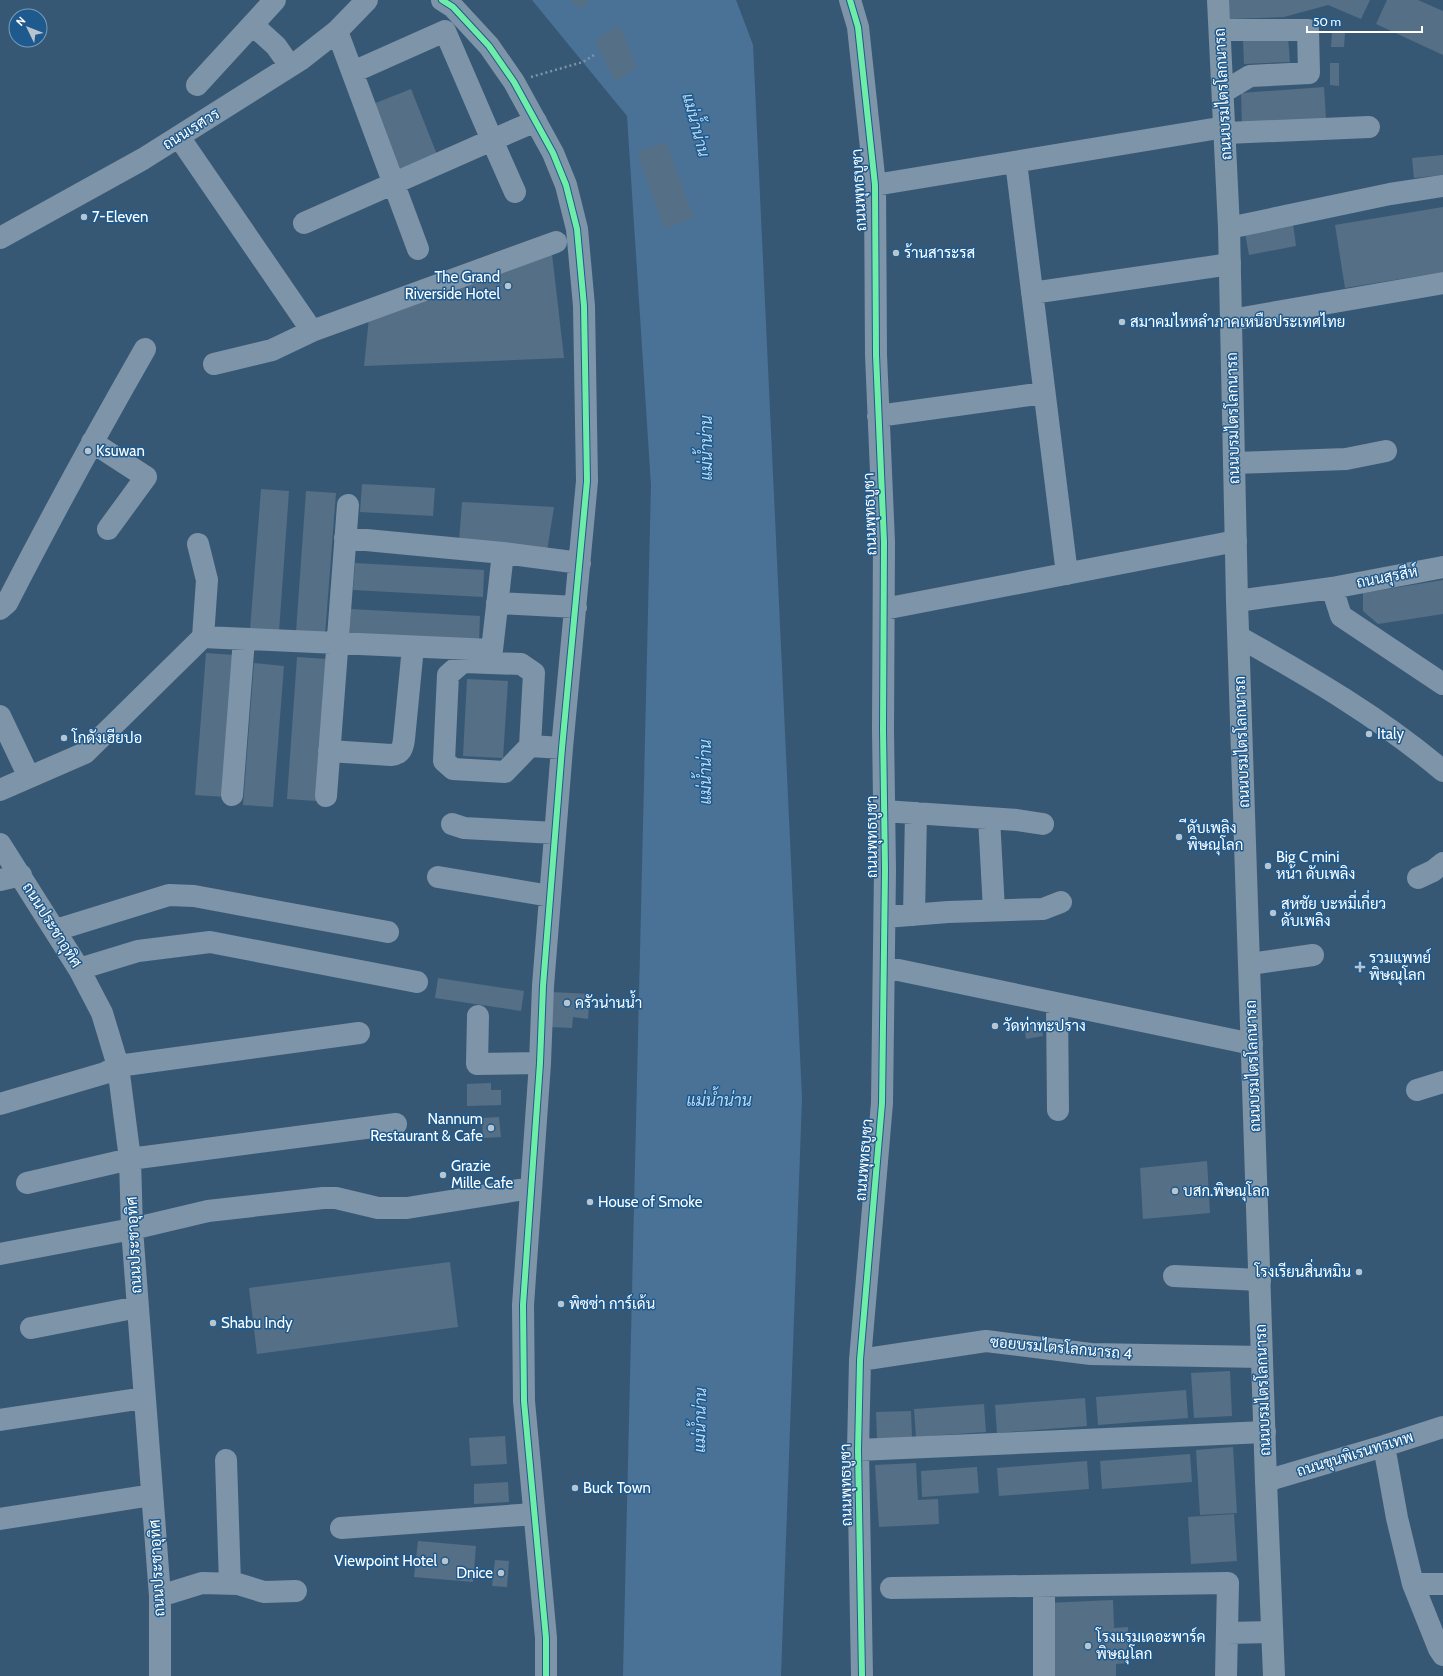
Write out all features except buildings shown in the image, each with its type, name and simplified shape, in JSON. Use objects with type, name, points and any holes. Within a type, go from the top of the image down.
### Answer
[{"type":"main road","name":"ถนนบรมไตรโลกนารถ","points":[[1218,0],[1226,130],[1237,601],[1250,964],[1264,1432],[1274,1676]]},
{"type":"street","points":[[197,85],[275,0]]},
{"type":"street","name":"ถนนเรศวร","points":[[0,238],[143,159],[290,66],[338,31],[367,0]]},
{"type":"street","points":[[442,0],[453,7],[489,46],[514,82],[553,154],[566,185],[577,229],[584,306],[588,481],[562,748],[550,896],[523,1305],[524,1392],[546,1638],[546,1676]]},
{"type":"street","name":"ถนนพุทธบูชา","points":[[850,0],[858,27],[875,184],[876,355],[884,542],[884,967],[882,1103],[860,1360],[858,1450],[862,1676]]},
{"type":"street","points":[[253,24],[276,46],[290,66]]},
{"type":"street","points":[[1220,30],[1308,30],[1309,73],[1250,76],[1223,92]]},
{"type":"street","points":[[338,31],[418,249]]},
{"type":"street","points":[[353,72],[445,31],[515,192]]},
{"type":"street","points":[[304,222],[536,121]]},
{"type":"street","points":[[875,184],[1226,130],[1369,127]]},
{"type":"street","points":[[179,137],[312,331]]},
{"type":"street","points":[[1016,162],[1067,574]]},
{"type":"street","points":[[1229,228],[1390,194],[1443,186]]},
{"type":"street","points":[[214,364],[272,350],[312,331],[556,242]]},
{"type":"street","points":[[1032,293],[1230,264]]},
{"type":"street","points":[[1231,320],[1443,283]]},
{"type":"street","points":[[0,609],[7,603],[92,442],[145,349]]},
{"type":"street","points":[[878,416],[1044,393]]},
{"type":"street","points":[[92,442],[146,477],[108,529]]},
{"type":"street","points":[[1234,463],[1346,459],[1386,451]]},
{"type":"street","points":[[326,796],[348,505]]},
{"type":"street","points":[[345,538],[503,553],[580,563]]},
{"type":"street","points":[[884,609],[1236,541]]},
{"type":"street","points":[[0,790],[86,753],[203,637],[208,580],[198,544]]},
{"type":"street","points":[[203,637],[492,650],[503,553]]},
{"type":"street","name":"ถนนสุรสีห์","points":[[1237,601],[1332,588],[1443,567]]},
{"type":"street","points":[[1332,588],[1341,616],[1443,684]]},
{"type":"street","points":[[497,603],[576,607]]},
{"type":"street","points":[[1239,637],[1323,684],[1420,751],[1443,771]]},
{"type":"street","points":[[232,795],[244,639]]},
{"type":"street","points":[[329,752],[391,755],[398,754],[401,751],[404,739],[413,647]]},
{"type":"street","points":[[530,746],[534,673],[521,664],[463,662],[448,675],[444,761],[453,770],[505,772],[530,746],[562,748]]},
{"type":"street","points":[[0,716],[29,777]]},
{"type":"street","points":[[884,811],[1017,820],[1043,824]]},
{"type":"street","points":[[914,914],[916,813]]},
{"type":"street","points":[[989,818],[994,910]]},
{"type":"street","points":[[452,824],[464,828],[555,833]]},
{"type":"street","name":"ถนนประชาอุทิศ","points":[[0,844],[10,878],[56,930],[79,969],[102,1013],[118,1066],[130,1159],[132,1229],[160,1596],[160,1676]]},
{"type":"street","points":[[1418,878],[1433,871],[1443,863]]},
{"type":"street","points":[[438,877],[550,896]]},
{"type":"street","points":[[56,930],[169,895],[194,896],[388,932]]},
{"type":"street","points":[[884,917],[914,914],[1043,909],[1061,902]]},
{"type":"street","points":[[79,969],[138,951],[210,942],[417,982]]},
{"type":"street","points":[[1250,964],[1313,955]]},
{"type":"street","points":[[884,967],[1252,1044]]},
{"type":"street","points":[[1057,1004],[1058,1110]]},
{"type":"street","points":[[478,1016],[477,1064],[540,1062]]},
{"type":"street","points":[[0,1104],[105,1073],[118,1066],[359,1033]]},
{"type":"street","points":[[1418,1090],[1443,1082]]},
{"type":"street","points":[[27,1183],[130,1159],[396,1124]]},
{"type":"street","points":[[0,1254],[132,1229],[208,1211],[323,1198],[336,1198],[378,1208],[406,1208],[531,1188]]},
{"type":"street","points":[[1174,1276],[1260,1280]]},
{"type":"street","points":[[31,1328],[138,1307]]},
{"type":"street","name":"ซอยบรมไตรโลกนารถ 4","points":[[860,1360],[986,1341],[1091,1354],[1262,1357]]},
{"type":"street","points":[[0,1420],[144,1398]]},
{"type":"street","name":"ถนนขุนพิเรนทรเทพ","points":[[1266,1481],[1443,1427]]},
{"type":"street","points":[[858,1450],[1264,1432]]},
{"type":"street","points":[[1384,1446],[1397,1518],[1413,1584],[1439,1649],[1443,1655]]},
{"type":"street","points":[[226,1460],[230,1584]]},
{"type":"street","points":[[0,1519],[152,1495]]},
{"type":"street","points":[[341,1528],[534,1514]]},
{"type":"street","points":[[160,1596],[202,1583],[238,1584],[264,1592],[296,1591]]},
{"type":"street","points":[[891,1588],[1228,1583],[1226,1676]]},
{"type":"street","points":[[1413,1584],[1443,1584]]},
{"type":"street","points":[[1044,1586],[1044,1676]]},
{"type":"street","points":[[1227,1633],[1272,1632]]},
{"type":"path","points":[[514,82],[583,62],[594,55]]},
{"type":"water","name":"แม่น้ำน่าน","points":[[532,0],[736,0],[753,45],[802,1098],[781,1676],[623,1676],[651,485],[627,116]]},
{"type":"cycle path","points":[[442,0],[453,7],[489,46],[514,82],[553,153],[566,185],[577,229],[584,306],[587,481],[562,748],[543,986],[540,1063],[523,1305],[524,1401],[546,1638],[546,1676]]},
{"type":"cycle path","points":[[850,0],[858,27],[875,185],[876,355],[884,542],[883,729],[885,870],[882,1103],[860,1360],[858,1450],[862,1676]]},
{"type":"place","name":"7-Eleven","points":[[84,217]]},
{"type":"place","name":"ร้านสาระรส","points":[[896,253]]},
{"type":"place","name":"The Grand Riverside Hotel","points":[[508,286]]},
{"type":"place","name":"สมาคมไหหลำภาคเหนือประเทศไทย","points":[[1122,322]]},
{"type":"place","name":"Ksuwan","points":[[88,451]]},
{"type":"place","name":"Italy","points":[[1369,734]]},
{"type":"place","name":"โกดังเฮียปอ","points":[[64,738]]},
{"type":"place","name":"ีดับเพลิง พิษณุโลก","points":[[1179,837]]},
{"type":"place","name":"Big C mini หน้า ดับเพลิง","points":[[1268,866]]},
{"type":"place","name":"สหชัย บะหมี่เกี่ยว ดับเพลิง","points":[[1273,913]]},
{"type":"place","name":"รวมแพทย์ พิษณุโลก","points":[[1360,967]]},
{"type":"place","name":"ครัวน่านน้ำ","points":[[567,1003]]},
{"type":"place","name":"วัดท่าทะปราง","points":[[995,1026]]},
{"type":"place","name":"Nannum Restaurant & Cafe","points":[[491,1128]]},
{"type":"place","name":"Grazie Mille Cafe","points":[[443,1175]]},
{"type":"place","name":"บสก.พิษณุโลก","points":[[1175,1191]]},
{"type":"place","name":"House of Smoke","points":[[590,1202]]},
{"type":"place","name":"โรงเรียนสิ่นหมิน","points":[[1359,1272]]},
{"type":"place","name":"พิซซ่า การ์เด้น","points":[[561,1304]]},
{"type":"place","name":"Shabu Indy","points":[[213,1323]]},
{"type":"place","name":"Buck Town","points":[[575,1488]]},
{"type":"place","name":"Viewpoint Hotel","points":[[445,1561]]},
{"type":"place","name":"Dnice","points":[[501,1573]]},
{"type":"place","name":"โรงแรมเดอะพาร์ค พิษณุโลก","points":[[1088,1646]]}]
